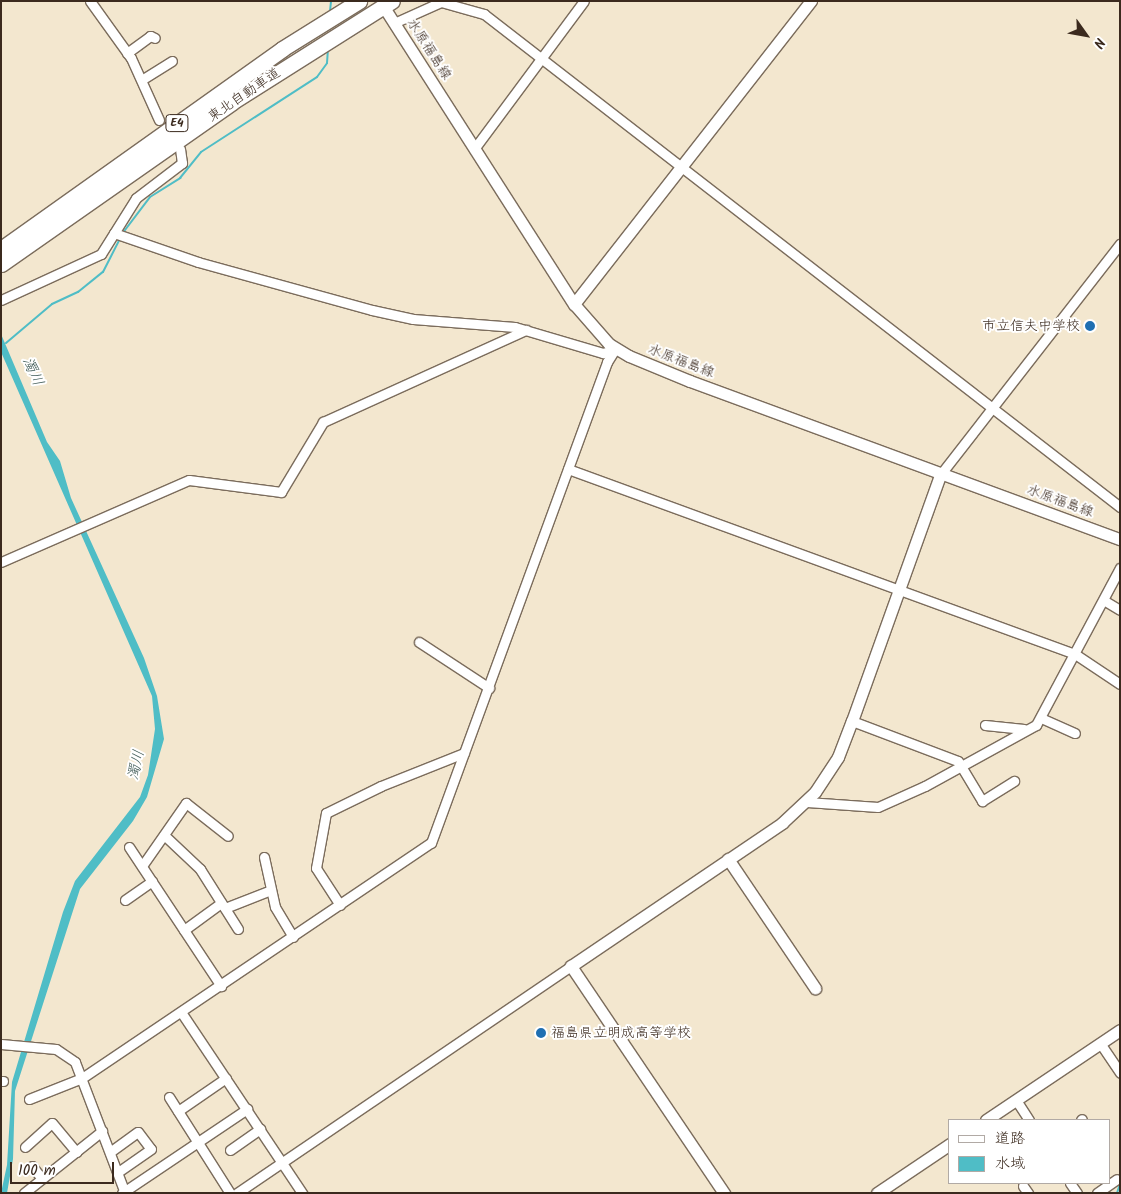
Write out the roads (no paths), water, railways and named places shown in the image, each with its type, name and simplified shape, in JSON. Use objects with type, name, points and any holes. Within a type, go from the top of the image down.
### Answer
[{"type":"highway","name":"東北自動車道","points":[[1,264],[35,233],[282,49],[359,1]]},
{"type":"highway","name":"東北自動車道","points":[[1,249],[35,233],[325,42],[371,13],[390,6]]},
{"type":"street","points":[[90,1],[127,53],[142,79],[159,120]]},
{"type":"street","points":[[474,149],[584,1]]},
{"type":"street","points":[[574,304],[811,1]]},
{"type":"street","points":[[394,23],[441,2],[484,14],[1120,507]]},
{"type":"street","name":"水原福島線","points":[[390,6],[394,23],[574,304],[600,336],[615,349],[690,381],[940,475],[1120,539]]},
{"type":"street","points":[[127,53],[150,36],[155,38]]},
{"type":"street","points":[[142,79],[172,61]]},
{"type":"street","points":[[1,300],[102,254],[136,198],[182,163],[180,149]]},
{"type":"street","points":[[114,233],[191,260],[372,310],[413,319],[526,330],[603,353],[615,349]]},
{"type":"street","points":[[243,1191],[282,1162],[782,823],[807,802],[831,770],[852,721],[940,475],[1120,244]]},
{"type":"street","points":[[1,562],[190,480],[281,492],[323,422],[526,330]]},
{"type":"street","points":[[29,1099],[82,1078],[431,843],[607,362],[615,349]]},
{"type":"street","points":[[568,469],[1075,654],[1120,684]]},
{"type":"street","points":[[807,802],[878,808],[962,766],[1024,729],[1036,724],[1105,601],[1120,568]]},
{"type":"street","points":[[1105,601],[1120,610]]},
{"type":"street","points":[[419,642],[489,688]]},
{"type":"street","points":[[1041,718],[1075,733]]},
{"type":"street","points":[[852,721],[958,761],[982,801],[1014,781]]},
{"type":"street","points":[[986,725],[1024,729]]},
{"type":"street","points":[[340,905],[316,868],[326,813],[407,775],[464,753]]},
{"type":"street","points":[[142,866],[186,803],[228,836]]},
{"type":"street","points":[[164,835],[200,869],[238,929]]},
{"type":"street","points":[[130,847],[221,986]]},
{"type":"street","points":[[264,857],[271,890],[280,917],[293,937]]},
{"type":"street","points":[[728,859],[815,988]]},
{"type":"street","points":[[125,900],[152,881]]},
{"type":"street","points":[[184,930],[223,906],[271,890]]},
{"type":"street","points":[[571,966],[724,1193]]},
{"type":"street","points":[[181,1012],[302,1193]]},
{"type":"street","points":[[988,1119],[1120,1030]]},
{"type":"street","points":[[1100,1043],[1120,1073]]},
{"type":"street","points":[[1,1044],[56,1049],[67,1054],[82,1078],[124,1192],[247,1110]]},
{"type":"street","points":[[178,1111],[226,1078]]},
{"type":"street","points":[[168,1097],[230,1193]]},
{"type":"street","points":[[1016,1100],[1028,1119]]},
{"type":"street","points":[[25,1147],[52,1123],[76,1152]]},
{"type":"street","points":[[230,1150],[260,1129]]},
{"type":"street","points":[[24,1193],[102,1131]]},
{"type":"street","points":[[110,1152],[138,1132],[151,1149],[118,1172]]},
{"type":"street","points":[[883,1191],[948,1145]]},
{"type":"street","points":[[32,1166],[42,1179]]},
{"type":"street","points":[[1111,1183],[1117,1179]]},
{"type":"street","points":[[1097,1193],[1110,1184]]},
{"type":"water","name":"濁川","points":[[1,334],[47,442],[60,461],[71,498],[144,658],[157,696],[164,739],[147,797],[133,821],[80,889],[15,1091],[13,1159],[7,1193],[1,1193],[7,1165],[12,1082],[63,912],[75,881],[140,797],[148,775],[155,729],[152,696],[1,352]]},
{"type":"waterway","points":[[330,11],[331,1]]},
{"type":"waterway","points":[[122,234],[150,197],[180,178],[201,152],[317,77],[327,63],[328,49]]},
{"type":"waterway","points":[[6,343],[52,304],[78,292],[103,272],[120,238]]},
{"type":"waterway","points":[[1117,1193],[1120,1184]]},
{"type":"place","name":"市立信夫中学校","points":[[1090,326]]},
{"type":"place","name":"福島県立明成高等学校","points":[[541,1033]]}]
